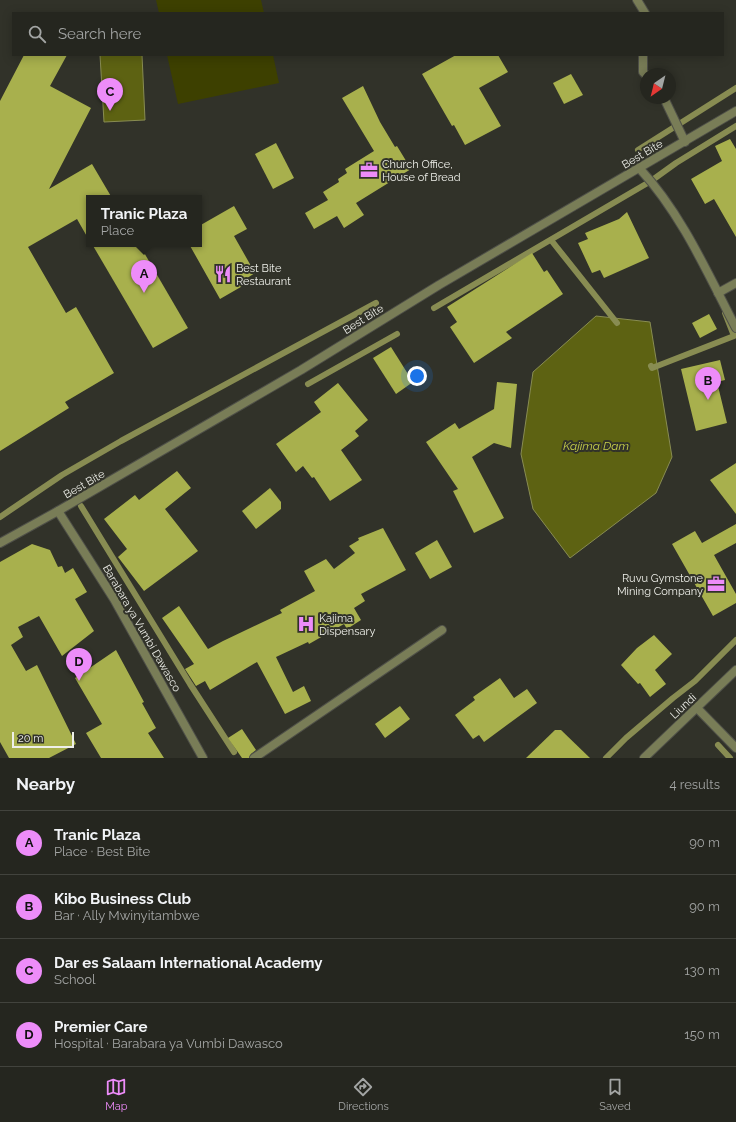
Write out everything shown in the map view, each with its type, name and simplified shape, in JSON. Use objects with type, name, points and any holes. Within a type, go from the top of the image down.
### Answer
[{"type":"street","points":[[638,0],[644,12]]},
{"type":"street","points":[[643,56],[643,68]]},
{"type":"street","points":[[667,104],[685,142]]},
{"type":"street","name":"Best Bite","points":[[0,543],[58,512],[301,370],[440,285],[736,112]]},
{"type":"street","points":[[640,168],[681,224],[736,328]]},
{"type":"street","points":[[718,294],[736,284]]},
{"type":"street","name":"Barabara ya Vumbi Dawasco","points":[[58,512],[114,599],[203,758]]},
{"type":"street","points":[[254,758],[442,630]]},
{"type":"street","name":"Liundi","points":[[644,758],[736,670]]},
{"type":"street","points":[[697,708],[736,748]]},
{"type":"shaded area","points":[[156,0],[261,0],[264,12],[159,12]]},
{"type":"shaded area","points":[[167,56],[273,56],[279,83],[178,104]]},
{"type":"water","points":[[100,56],[142,56],[145,120],[104,122]]},
{"type":"water","name":"Kajima Dam","points":[[596,316],[650,322],[672,457],[656,493],[570,558],[533,509],[521,454],[533,372]]},
{"type":"building","points":[[23,56],[66,56],[50,86],[91,108],[49,189],[92,164],[110,195],[86,195],[86,235],[77,219],[28,247],[66,313],[76,307],[114,373],[65,402],[69,408],[0,451],[0,101]]},
{"type":"building","points":[[454,56],[499,56],[508,72],[479,88],[501,126],[465,145],[454,125],[452,126],[422,74]]},
{"type":"building","points":[[571,74],[583,95],[564,104],[553,83]]},
{"type":"building","points":[[363,86],[380,122],[395,147],[397,146],[411,169],[356,203],[364,215],[344,228],[337,216],[314,229],[305,213],[328,200],[323,192],[339,182],[338,179],[347,173],[345,169],[374,151],[342,98]]},
{"type":"building","points":[[730,139],[736,149],[736,237],[714,199],[705,204],[691,179],[722,161],[715,146]]},
{"type":"building","points":[[276,143],[294,178],[273,189],[255,154]]},
{"type":"building","points":[[234,206],[247,229],[234,236],[255,273],[244,280],[246,284],[220,299],[191,247],[202,247],[202,224]]},
{"type":"building","points":[[627,212],[649,258],[604,278],[600,270],[592,273],[578,243],[588,239],[585,233],[619,219]]},
{"type":"building","points":[[94,247],[141,247],[188,328],[153,348]]},
{"type":"building","points":[[532,253],[544,272],[547,270],[563,294],[506,332],[512,338],[474,363],[450,327],[457,322],[447,307]]},
{"type":"building","points":[[709,314],[717,329],[700,338],[692,323]]},
{"type":"building","points":[[391,347],[413,382],[396,394],[373,358]]},
{"type":"building","points":[[720,360],[725,380],[717,382],[727,423],[696,431],[681,369]]},
{"type":"building","points":[[497,382],[517,384],[511,448],[494,443],[472,457],[504,518],[474,533],[453,491],[458,489],[426,442],[455,423],[459,429],[494,409]]},
{"type":"building","points":[[338,383],[368,420],[355,431],[359,436],[341,450],[362,480],[330,501],[314,477],[312,478],[303,466],[296,472],[276,444],[321,412],[314,402]]},
{"type":"building","points":[[736,463],[736,514],[710,480]]},
{"type":"building","points":[[177,471],[191,488],[165,509],[198,551],[144,591],[118,557],[127,549],[104,519],[135,495],[139,500]]},
{"type":"building","points":[[270,488],[281,502],[281,509],[256,529],[242,511]]},
{"type":"building","points":[[736,524],[736,543],[714,555],[736,594],[736,603],[713,616],[672,544],[695,531],[702,543]]},
{"type":"building","points":[[383,528],[406,570],[361,594],[365,601],[354,608],[361,620],[347,629],[344,624],[309,644],[308,642],[276,657],[293,692],[304,686],[311,701],[285,714],[257,662],[210,690],[205,681],[196,686],[185,669],[194,664],[162,618],[179,606],[208,649],[282,613],[280,610],[315,591],[304,571],[326,559],[334,569],[355,553],[349,546],[359,540],[358,538]]},
{"type":"building","points":[[437,540],[452,567],[430,579],[415,553]]},
{"type":"building","points":[[32,544],[50,550],[58,567],[62,566],[65,573],[73,568],[87,592],[75,599],[94,631],[62,656],[39,616],[18,627],[23,637],[11,645],[26,671],[37,665],[76,744],[49,758],[9,758],[0,742],[0,562]]},
{"type":"building","points":[[654,635],[672,654],[655,670],[666,684],[650,697],[640,683],[638,684],[621,665],[637,648]]},
{"type":"building","points":[[116,650],[156,728],[148,733],[164,758],[101,758],[86,733],[102,724],[75,678]]},
{"type":"building","points":[[500,678],[514,698],[527,689],[537,703],[484,742],[479,735],[473,739],[455,715],[475,700],[473,697]]},
{"type":"building","points":[[400,706],[410,719],[385,738],[375,724]]},
{"type":"building","points":[[242,729],[256,750],[249,758],[242,758],[228,738]]},
{"type":"building","points":[[555,730],[561,730],[590,758],[526,758]]},
{"type":"waterway","points":[[638,150],[736,88]]},
{"type":"waterway","points":[[434,308],[651,181],[676,163],[736,126]]},
{"type":"waterway","points":[[551,240],[617,323]]},
{"type":"waterway","points":[[0,517],[62,475],[121,441],[376,303]]},
{"type":"waterway","points":[[651,366],[652,368],[734,336],[725,313]]},
{"type":"waterway","points":[[308,384],[397,334]]},
{"type":"waterway","points":[[81,506],[190,684],[234,752]]},
{"type":"waterway","points":[[606,758],[626,738],[695,681],[736,640]]},
{"type":"waterway","points":[[718,745],[730,758]]},
{"type":"place","name":"Dar es Salaam International Academy","points":[[110,111]]},
{"type":"place","name":"Church Office, House of Bread","points":[[369,170]]},
{"type":"place","name":"Best Bite Restaurant","points":[[223,274]]},
{"type":"place","name":"Tranic Plaza","points":[[144,293]]},
{"type":"place","name":"Kibo Business Club","points":[[708,400]]},
{"type":"place","name":"Ruvu Gymstone Mining Company","points":[[716,584]]},
{"type":"place","name":"Kajima Dispensary","points":[[306,624]]},
{"type":"place","name":"Premier Care","points":[[79,681]]}]
